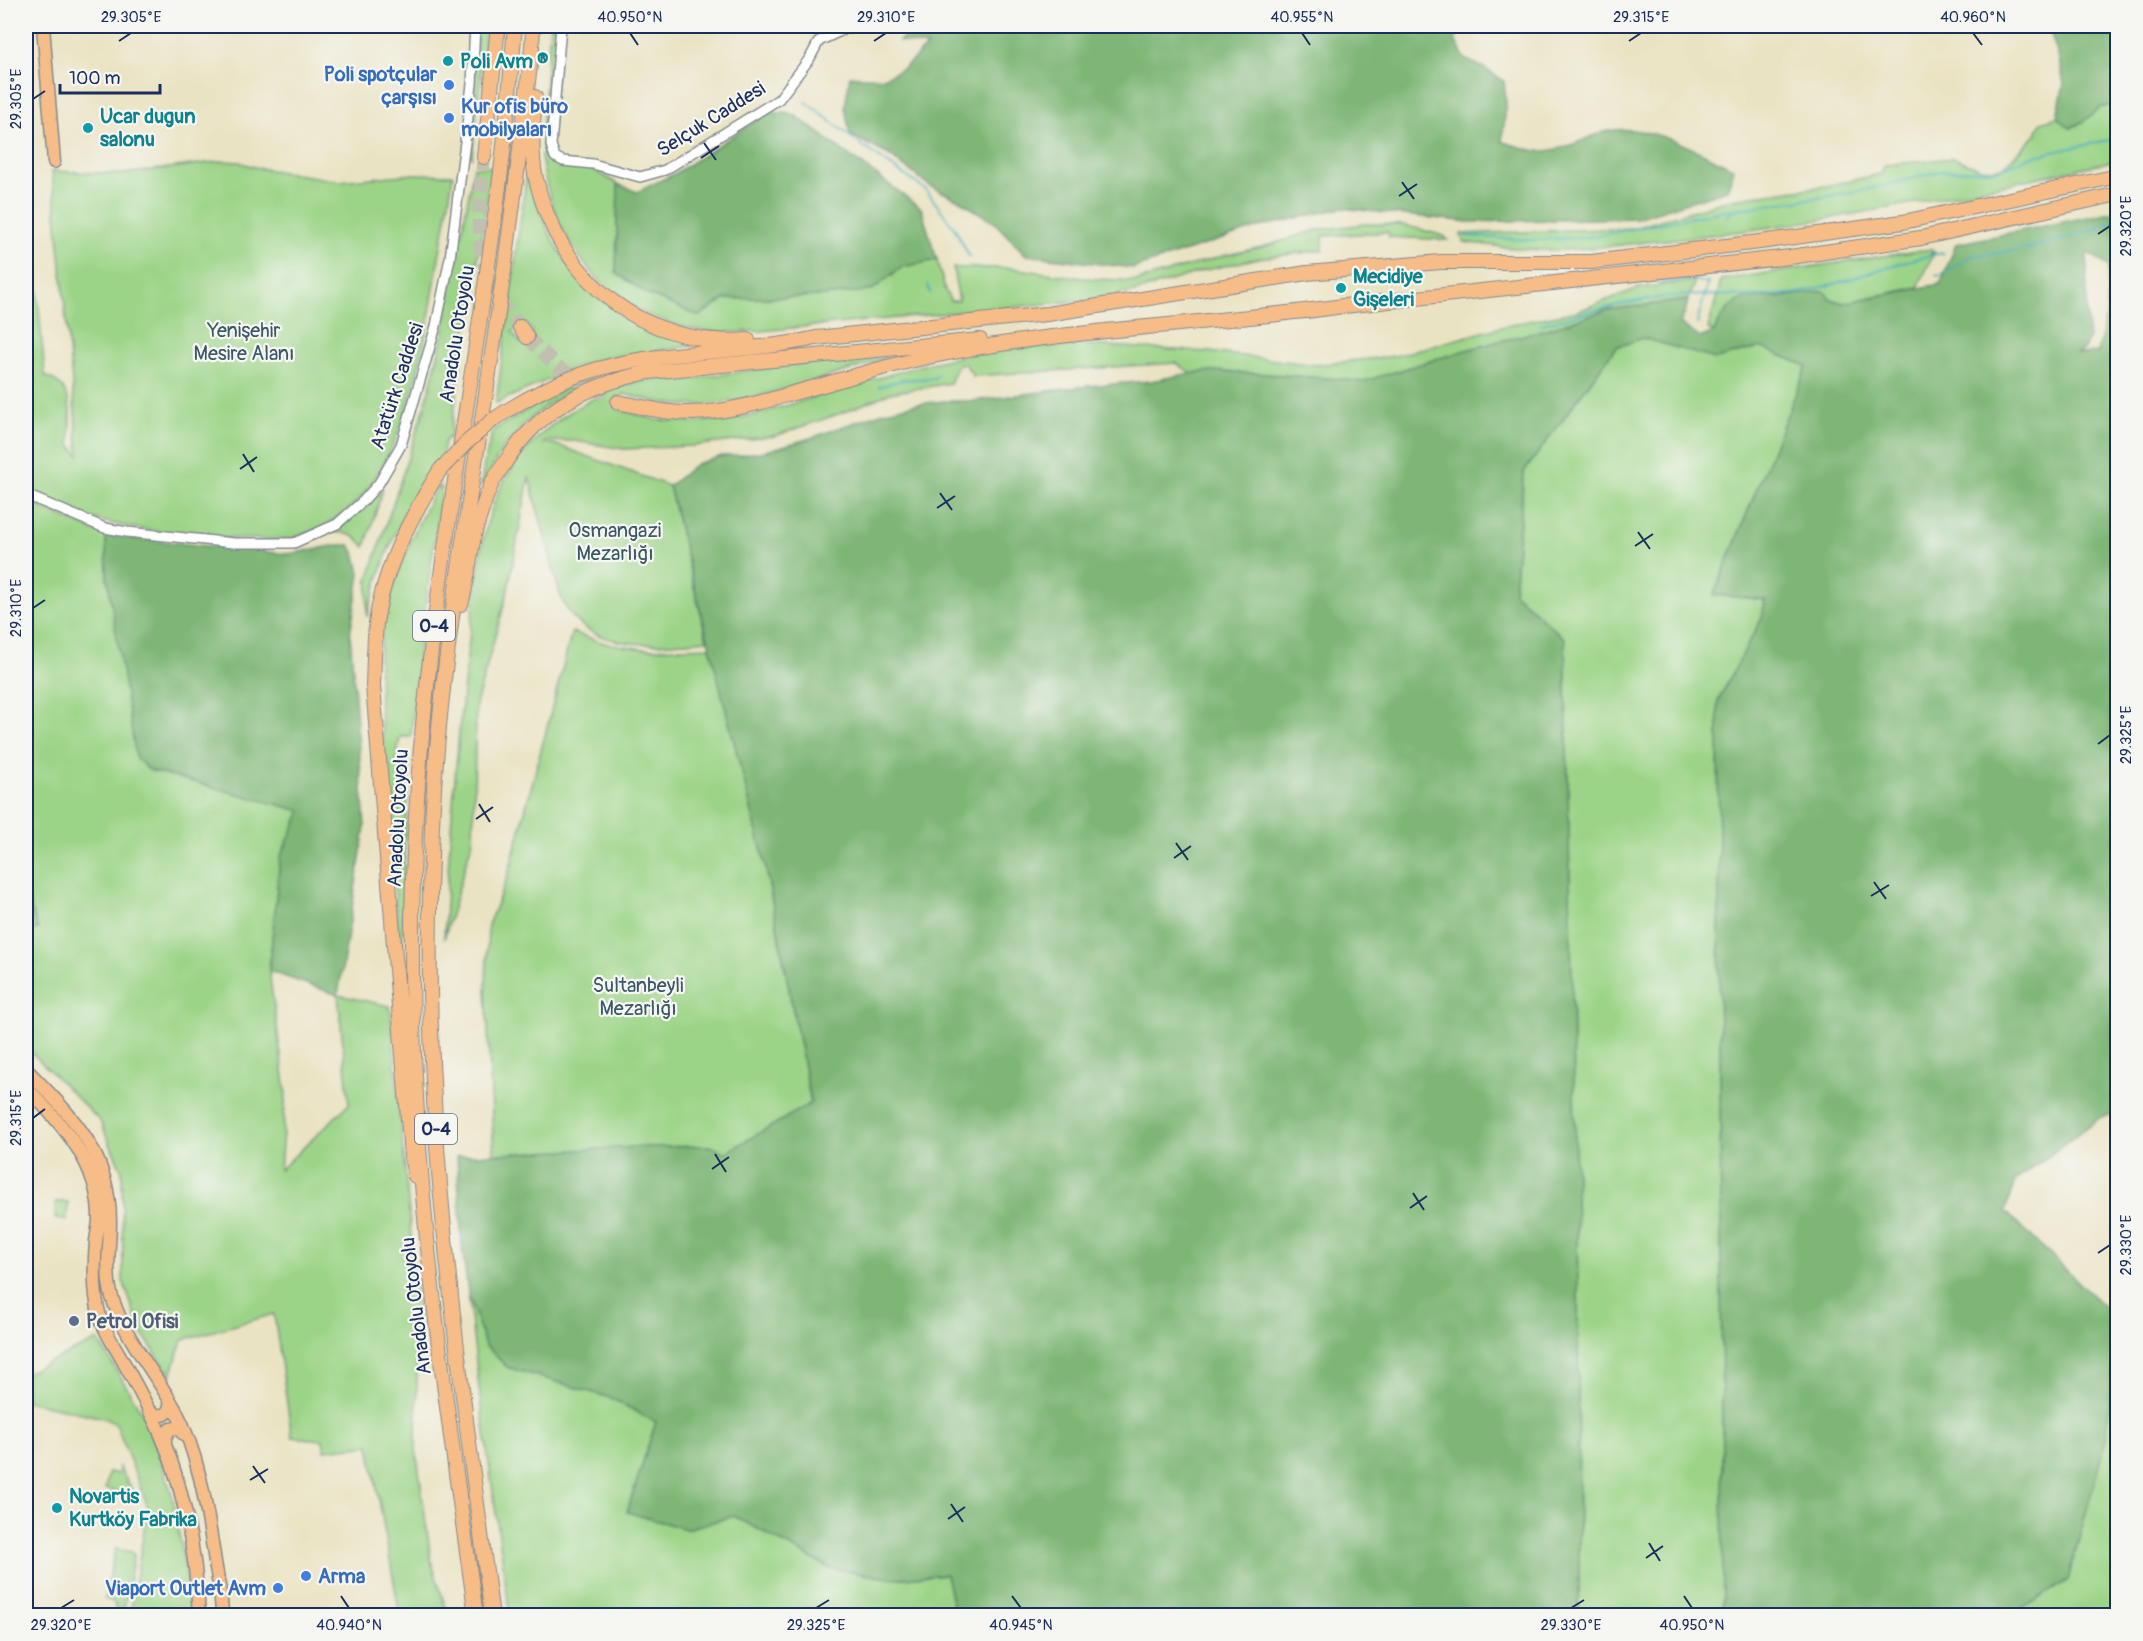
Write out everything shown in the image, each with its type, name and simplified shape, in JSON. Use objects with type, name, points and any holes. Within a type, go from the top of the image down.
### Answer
[{"type":"highway","points":[[484,157],[498,26]]},
{"type":"highway","name":"Anadolu Otoyolu","points":[[476,1616],[427,1231],[416,1099],[412,911],[418,785],[436,610],[499,191],[515,26]]},
{"type":"highway","name":"Anadolu Otoyolu","points":[[492,1616],[440,1189],[429,976],[432,824],[449,641],[512,220],[533,26]]},
{"type":"highway","points":[[532,47],[537,79],[532,138],[536,177],[542,201],[556,236],[574,264],[591,283],[609,299],[654,326],[687,335],[733,341],[787,337],[816,338]]},
{"type":"highway","points":[[2051,191],[2118,167]]},
{"type":"highway","points":[[427,1231],[411,1155],[373,685],[376,624],[385,582],[405,531],[440,470],[493,420],[529,396],[584,373],[620,364],[667,357],[1082,309],[1308,273],[1441,262],[1591,262],[1680,252],[1903,222],[2118,176]]},
{"type":"highway","points":[[618,402],[653,410],[690,413],[723,411],[758,404],[933,356],[1049,337],[1281,314],[1790,257],[1921,238],[2118,194]]},
{"type":"highway","points":[[449,641],[467,586],[475,531],[491,484],[517,444],[559,405],[577,395],[620,378],[649,372],[1018,336],[1049,337]]},
{"type":"main road","points":[[43,26],[54,162]]},
{"type":"main road","points":[[26,1069],[76,1121],[99,1159],[106,1178],[110,1213],[109,1269],[113,1302],[130,1340],[171,1402],[186,1436],[204,1493],[221,1594],[222,1616]]},
{"type":"main road","points":[[26,1087],[68,1132],[90,1171],[96,1192],[99,1218],[95,1266],[96,1296],[100,1318],[165,1444],[181,1496],[196,1569],[202,1616],[209,1614],[214,1616]]},
{"type":"main road","points":[[149,1410],[156,1415],[163,1415],[168,1412],[171,1402]]},
{"type":"main road","points":[[165,1444],[167,1433],[174,1428],[186,1436]]},
{"type":"main road","points":[[198,1590],[206,1599],[214,1599],[221,1594]]},
{"type":"street","name":"Atatürk Caddesi","points":[[26,495],[105,528],[234,543],[294,543],[337,524],[353,511],[379,483],[401,445],[436,326],[450,258],[472,84],[475,26]]},
{"type":"street","name":"Selçuk Caddesi","points":[[561,26],[550,145],[555,157],[563,161],[593,164],[640,177],[665,170],[779,99],[810,58],[819,42],[856,26]]},
{"type":"green space","points":[[478,26],[486,26],[472,157],[467,155]]},
{"type":"green space","points":[[550,26],[560,26],[549,156],[556,163],[590,168],[618,184],[616,273],[649,295],[699,316],[725,299],[823,296],[872,290],[902,267],[937,260],[945,290],[951,301],[959,301],[953,268],[1010,268],[1082,278],[1136,281],[1270,245],[1316,230],[1366,224],[1404,225],[1444,236],[1448,240],[1389,237],[1388,232],[1323,236],[1323,250],[1259,258],[1202,271],[1135,292],[1086,300],[761,331],[715,332],[688,328],[657,319],[630,305],[607,287],[587,266],[570,242],[557,216],[547,187],[541,156],[543,155],[543,121]]},
{"type":"green space","points":[[917,26],[1467,26],[1459,32],[1455,40],[1465,59],[1504,81],[1506,105],[1502,142],[1542,151],[1566,146],[1604,132],[1620,129],[1636,130],[1671,140],[1734,169],[1727,190],[1637,218],[1469,222],[1341,208],[1259,227],[1134,268],[1026,255],[994,222],[959,200],[930,186],[889,155],[850,135],[845,107],[850,76],[883,78],[904,68],[927,46],[899,41]]},
{"type":"green space","points":[[2048,26],[2117,26],[2117,105],[2101,107],[2084,121],[2070,128],[2057,117],[2064,84],[2058,55]]},
{"type":"green space","points":[[2117,105],[2117,160],[1956,195],[1739,232],[1577,249],[1537,250],[1463,242],[1461,234],[1634,228],[1732,199],[1826,186],[1881,174],[1885,165],[1953,158],[1980,168],[1995,169],[2004,166],[2035,136],[2041,122],[2057,117],[2071,128],[2101,107]]},
{"type":"green space","points":[[769,112],[793,114],[921,208],[937,260],[902,267],[872,290],[823,296],[725,299],[699,316],[649,295],[616,273],[618,184],[637,192],[676,173]]},
{"type":"green space","name":"Yenişehir Mesire Alanı","points":[[26,161],[45,376],[58,383],[67,395],[70,412],[70,445],[79,455],[52,171],[124,174],[222,161],[239,162],[258,168],[340,181],[414,174],[453,175],[427,327],[413,390],[391,449],[377,475],[348,510],[318,529],[296,537],[245,539],[206,537],[166,533],[107,522],[80,514],[26,490]]},
{"type":"green space","points":[[474,167],[492,167],[450,437],[445,441],[442,457],[424,480],[397,530],[367,617],[368,580],[426,403],[442,339]]},
{"type":"green space","points":[[527,171],[530,171],[541,214],[560,253],[577,277],[691,342],[692,346],[610,357],[579,366],[496,403]],"holes":[[[526,323],[533,332],[520,342],[512,332]]]},
{"type":"green space","points":[[2117,211],[2117,1113],[2101,1117],[2015,1181],[2005,1211],[2117,1319],[2106,1439],[2068,1580],[2017,1612],[2016,1615],[1723,1615],[1718,701],[1762,618],[1765,600],[1714,595],[1807,366],[1760,347],[1716,359],[1643,338],[1616,347],[1524,472],[1514,593],[1565,639],[1578,1287],[1579,1615],[955,1615],[946,1574],[895,1579],[829,1568],[734,1516],[686,1529],[627,1512],[656,1422],[611,1398],[507,1367],[485,1345],[468,1292],[462,1247],[457,1156],[638,1147],[711,1146],[725,1153],[811,1103],[765,864],[669,486],[696,464],[722,456],[766,451],[814,437],[886,411],[917,404],[973,401],[1087,386],[1151,381],[1214,371],[1362,382],[1607,310],[1688,300],[1680,323],[1700,338],[1714,332],[1722,316],[1734,303],[1747,297],[1782,297],[1824,291],[1831,299],[1843,303],[1940,284],[1956,244]],"holes":[[[2087,252],[2108,266],[2106,315],[2098,353],[2076,354],[2083,350],[2089,338]]]},
{"type":"green space","points":[[1932,249],[1931,254],[1935,251],[1918,287],[1843,303],[1831,299],[1794,296],[1752,297],[1732,305],[1714,332],[1708,329],[1721,280]]},
{"type":"green space","name":"Osmangazi Mezarlığı","points":[[1695,281],[1688,300],[1607,310],[1362,382],[1214,371],[1191,373],[1176,363],[973,376],[965,364],[958,364],[950,383],[890,393],[775,436],[692,446],[624,449],[575,441],[544,443],[554,444],[669,486],[707,640],[665,644],[622,642],[602,637],[585,628],[570,614],[560,594],[529,477],[507,594],[476,704],[473,839],[444,939],[452,818],[467,657],[479,567],[489,516],[512,468],[535,440],[563,416],[613,388],[642,381],[694,375],[695,378],[789,365],[889,357],[782,390],[732,401],[686,405],[623,394],[617,409],[657,420],[689,422],[758,414],[922,365],[995,349],[1090,345],[1209,352],[1316,365],[1395,356],[1509,325],[1578,311],[1639,288]]},
{"type":"green space","points":[[1643,338],[1716,359],[1760,347],[1807,366],[1714,594],[1765,599],[1762,618],[1718,701],[1723,1615],[1579,1615],[1578,1287],[1565,639],[1514,593],[1524,472],[1616,347]]},
{"type":"green space","points":[[599,376],[547,405],[524,424],[505,446],[481,487],[484,464],[493,430],[560,391]]},
{"type":"green space","points":[[440,481],[438,488],[442,487],[420,642],[411,737],[400,737],[396,760],[409,763],[403,895],[402,985],[380,708],[379,659],[383,618],[385,618],[395,582],[415,531]]},
{"type":"green space","points":[[383,489],[365,547],[351,535],[333,532],[358,514]]},
{"type":"green space","points":[[26,501],[106,536],[107,576],[149,770],[302,811],[280,858],[269,971],[286,1092],[280,1170],[349,1104],[338,995],[390,1006],[418,1311],[416,1449],[431,1560],[448,1615],[400,1615],[369,1445],[325,1450],[323,1440],[292,1437],[274,1314],[182,1340],[171,1376],[141,1332],[123,1281],[122,1171],[100,1121],[26,1047],[26,931],[38,929],[26,893]]},
{"type":"green space","points":[[106,536],[288,554],[350,545],[356,556],[360,574],[350,634],[365,827],[338,995],[269,971],[280,858],[301,811],[149,770],[136,758],[107,576]]},
{"type":"green space","name":"Sultanbeyli Mezarlığı","points":[[572,632],[604,643],[644,649],[717,647],[765,864],[811,1104],[725,1153],[638,1147],[494,1155],[486,990],[488,925],[508,876]]},
{"type":"green space","points":[[26,893],[38,929],[26,931]]},
{"type":"green space","points":[[55,1202],[68,1202],[67,1219],[55,1219]]},
{"type":"green space","points":[[468,1293],[485,1345],[507,1367],[611,1398],[656,1422],[627,1512],[686,1529],[734,1516],[829,1568],[895,1579],[946,1574],[955,1615],[510,1615]]},
{"type":"green space","points":[[2117,1319],[2117,1615],[2016,1616],[2106,1439]]},
{"type":"green space","points":[[98,1340],[149,1424],[173,1498],[193,1615],[130,1615],[148,1507],[116,1424],[104,1418],[26,1401],[26,1373]]},
{"type":"green space","points":[[119,1467],[133,1492],[127,1495],[105,1489],[109,1472],[119,1474]]},
{"type":"green space","points":[[115,1549],[132,1552],[134,1555],[123,1614],[116,1613],[114,1602],[105,1599]]},
{"type":"waterway","points":[[806,102],[864,147],[926,190],[955,229],[969,256]]},
{"type":"waterway","points":[[1465,236],[1531,240],[1590,237],[1724,211],[1865,190],[1942,171],[1997,170],[2030,157],[2118,138]]},
{"type":"waterway","points":[[1726,217],[1732,210]]},
{"type":"waterway","points":[[2023,250],[2085,233],[2118,219]]},
{"type":"waterway","points":[[1936,274],[1940,275],[1972,256],[2019,250]]},
{"type":"waterway","points":[[1539,325],[1607,307],[1658,298],[1690,295],[1790,294],[1944,253]]},
{"type":"waterway","points":[[1660,283],[1693,279],[1707,284]]},
{"type":"waterway","points":[[1697,324],[1708,282]]},
{"type":"waterway","points":[[928,285],[930,293]]},
{"type":"waterway","points":[[879,387],[901,380],[934,378],[937,375]]},
{"type":"tunnel","points":[[484,157],[479,219],[481,250],[493,286],[520,327]]},
{"type":"tunnel","points":[[527,337],[560,369],[618,402]]},
{"type":"place","name":"Poli Avm ®","points":[[448,61]]},
{"type":"place","name":"Poli spotçular çarşısı","points":[[449,85]]},
{"type":"place","name":"Kur ofis büro mobilyaları","points":[[449,118]]},
{"type":"place","name":"Ucar dugun salonu","points":[[88,128]]},
{"type":"place","name":"Mecidiye Gişeleri","points":[[1341,288]]},
{"type":"place","name":"Petrol Ofisi","points":[[74,1321]]},
{"type":"place","name":"Novartis Kurtköy Fabrika","points":[[57,1508]]},
{"type":"place","name":"Arma","points":[[306,1576]]},
{"type":"place","name":"Viaport Outlet Avm","points":[[278,1588]]}]
